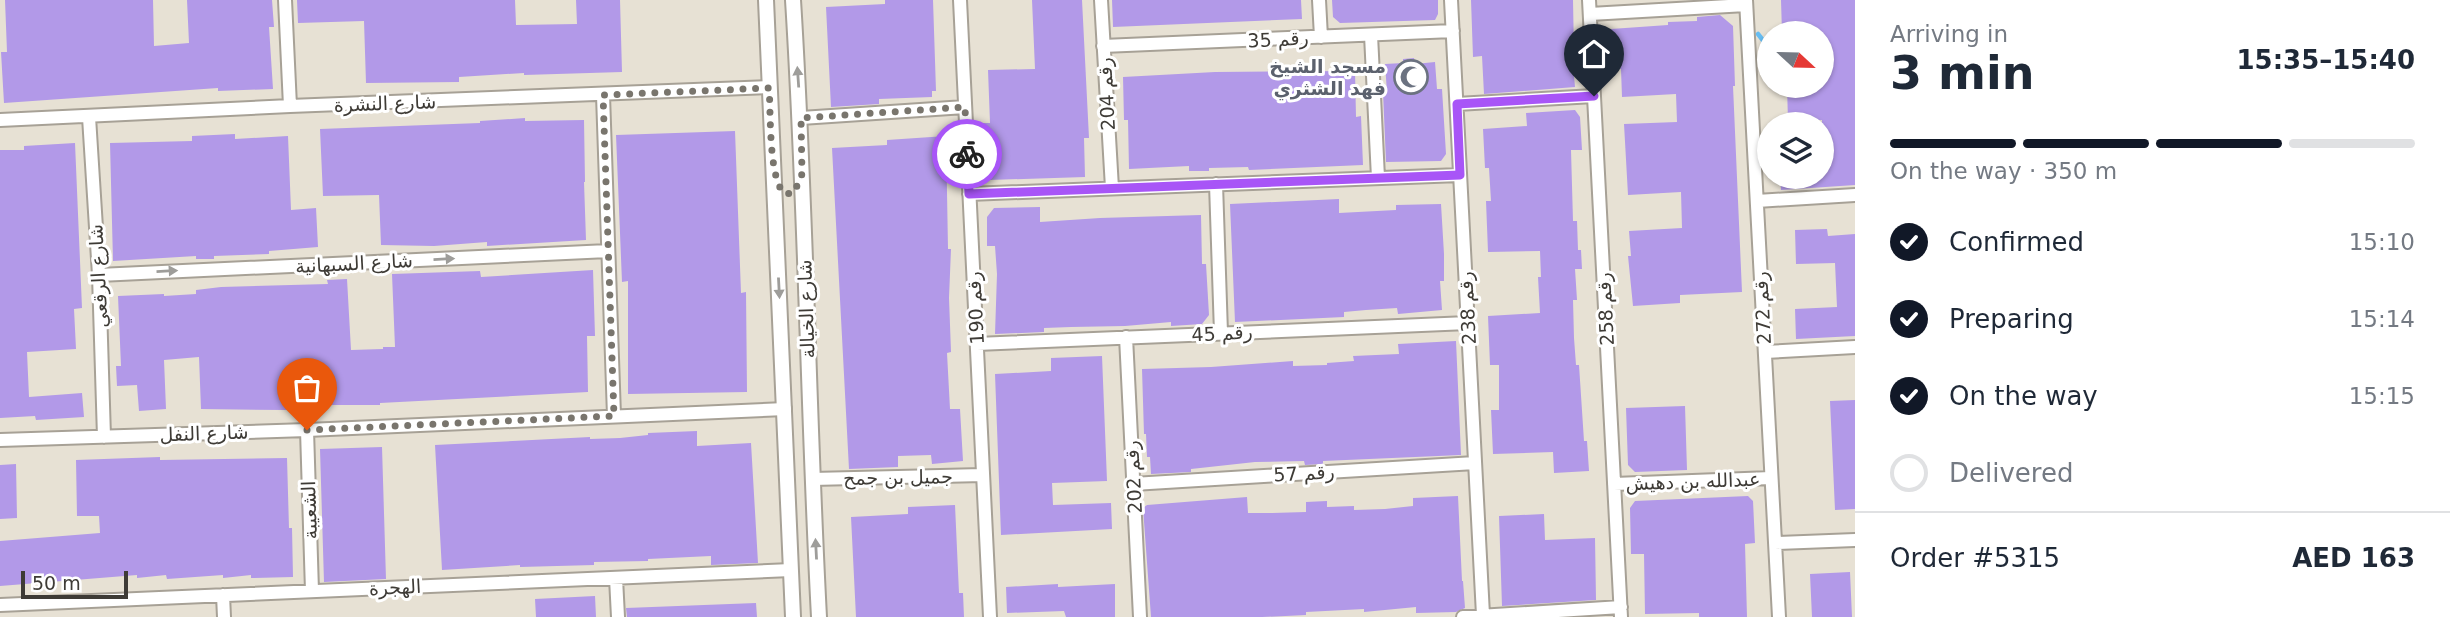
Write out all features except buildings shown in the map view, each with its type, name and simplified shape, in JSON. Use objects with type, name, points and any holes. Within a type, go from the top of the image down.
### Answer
[{"type":"street","points":[[285,0],[290,106]]},
{"type":"street","name":"شارع الخيالة","points":[[766,0],[793,617]]},
{"type":"street","name":"شارع الخيالة","points":[[793,0],[801,118],[803,241],[819,617]]},
{"type":"street","name":"رقم 190","points":[[960,0],[990,617]]},
{"type":"street","name":"رقم 204","points":[[1101,0],[1112,188]]},
{"type":"street","points":[[1319,0],[1321,37]]},
{"type":"street","name":"رقم 238","points":[[1451,0],[1483,615]]},
{"type":"street","name":"رقم 258","points":[[1589,0],[1621,612]]},
{"type":"street","points":[[1590,14],[1746,3]]},
{"type":"street","name":"رقم 272","points":[[1746,3],[1779,617]]},
{"type":"street","name":"رقم 35","points":[[1103,46],[1453,31]]},
{"type":"street","points":[[1371,35],[1378,178]]},
{"type":"street","name":"شارع النشرة","points":[[0,120],[769,88]]},
{"type":"street","points":[[603,95],[614,416]]},
{"type":"street","points":[[1457,104],[1594,96]]},
{"type":"street","points":[[801,118],[965,107]]},
{"type":"street","name":"شارع الرقعي","points":[[89,117],[99,275],[104,437]]},
{"type":"street","points":[[774,165],[777,185],[785,194],[794,193],[802,174]]},
{"type":"street","points":[[969,194],[1460,175]]},
{"type":"street","points":[[1216,184],[1221,333]]},
{"type":"street","points":[[1757,201],[1855,195]]},
{"type":"street","points":[[777,241],[783,225],[790,224],[798,227],[803,241]]},
{"type":"street","name":"شارع السبهانية","points":[[99,275],[608,251]]},
{"type":"street","name":"رقم 45","points":[[977,344],[1468,323]]},
{"type":"street","name":"رقم 202","points":[[1126,337],[1140,617]]},
{"type":"street","points":[[1765,352],[1855,347]]},
{"type":"street","name":"شارع النفل","points":[[0,440],[307,430],[785,409]]},
{"type":"street","name":"الشعيبة","points":[[307,430],[312,591]]},
{"type":"street","name":"رقم 57","points":[[1133,484],[1475,463]]},
{"type":"street","name":"جميل بن جمح","points":[[812,479],[984,475]]},
{"type":"street","name":"عبدالله بن دهيش","points":[[1614,484],[1771,478]]},
{"type":"street","points":[[1775,543],[1855,540]]},
{"type":"street","name":"الهجرة","points":[[0,605],[791,570]]},
{"type":"street","points":[[616,578],[618,617]]},
{"type":"street","points":[[223,595],[224,617]]},
{"type":"street","points":[[1463,617],[1621,612]]},
{"type":"way so far","points":[[307,430],[614,416],[603,95],[769,88],[777,185],[785,194],[794,193],[802,174],[801,118],[965,107],[967,154]]},
{"type":"place","name":"مسجد الشيخ فهد الشثري","points":[[1411,77]]},
{"type":"route","points":[[967,154],[969,194],[1460,175],[1457,104],[1594,96]]}]
